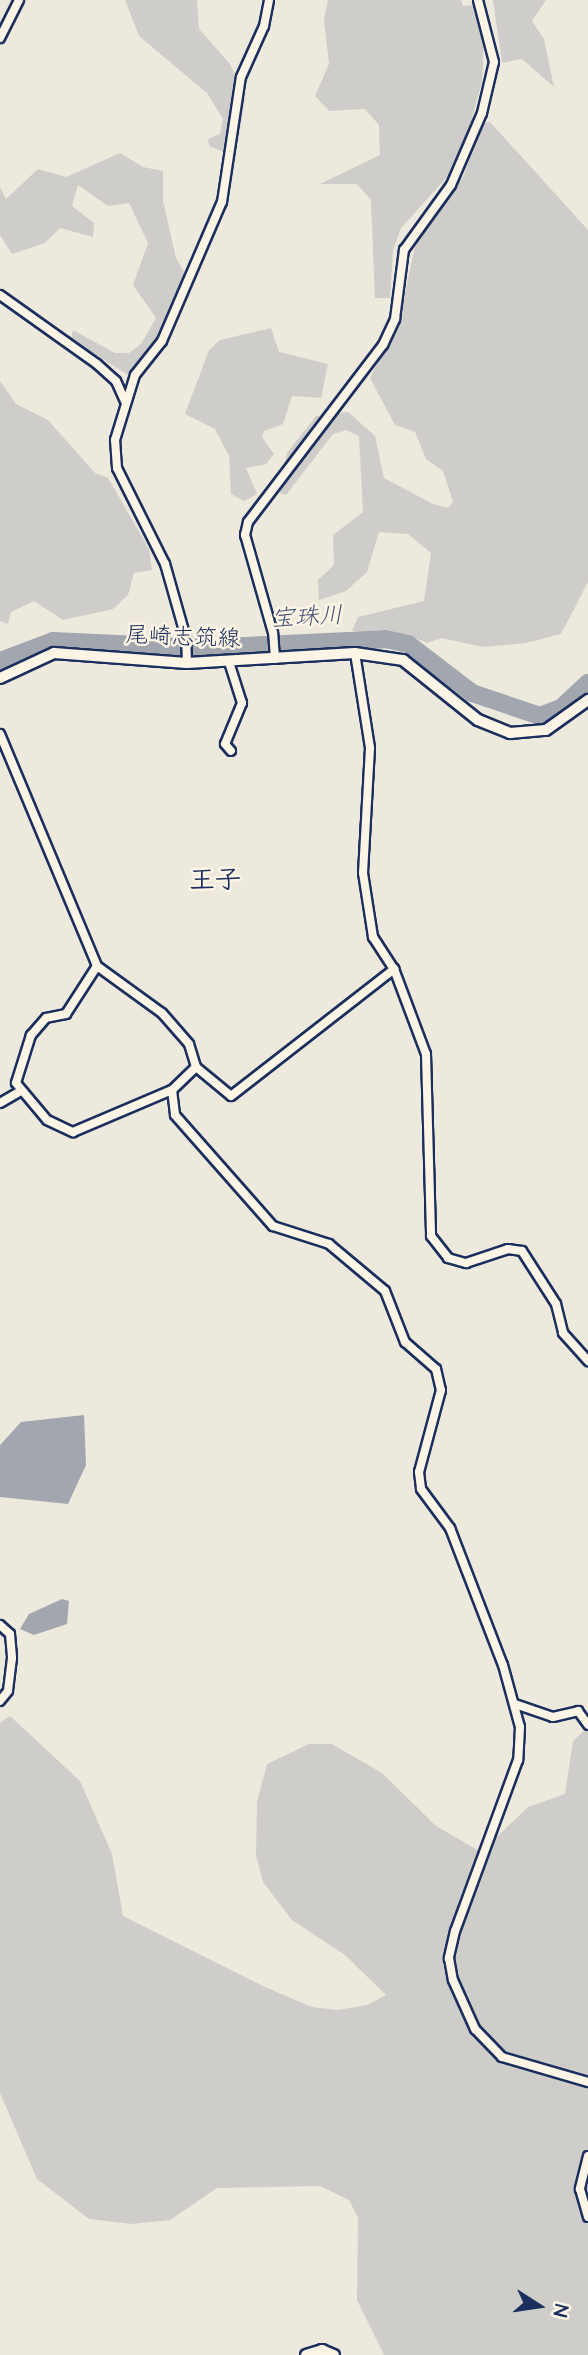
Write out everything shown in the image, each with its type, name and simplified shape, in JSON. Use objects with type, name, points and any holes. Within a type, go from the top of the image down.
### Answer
[{"type":"main road","name":"尾崎志筑線","points":[[0,678],[54,653],[229,662],[274,654],[355,653],[403,660],[478,720],[510,733],[546,730],[588,700]]},
{"type":"main road","points":[[306,2355],[322,2350],[334,2355]]},
{"type":"street","points":[[0,38],[19,0]]},
{"type":"street","points":[[187,659],[186,638],[165,564],[117,468],[115,440],[135,375],[162,341],[222,202],[241,77],[264,26],[269,0]]},
{"type":"street","points":[[274,654],[273,633],[245,535],[248,522],[391,328],[404,250],[451,185],[482,113],[494,62],[478,0]]},
{"type":"street","points":[[0,295],[116,381],[126,403]]},
{"type":"street","points":[[355,653],[370,748],[363,873],[373,937],[394,969],[428,1068],[431,1236],[449,1258],[466,1264],[508,1249],[522,1251],[556,1304],[563,1334],[588,1362]]},
{"type":"street","points":[[229,662],[242,703],[225,744],[231,751]]},
{"type":"street","points":[[0,734],[97,966],[162,1013],[188,1044],[196,1067],[231,1096],[394,969]]},
{"type":"street","points":[[97,966],[66,1014],[46,1018],[31,1035],[17,1071],[22,1091],[47,1120],[74,1132],[172,1090],[196,1067]]},
{"type":"street","points":[[172,1090],[175,1115],[273,1226],[329,1244],[385,1291],[405,1342],[436,1369],[441,1390],[419,1472],[421,1489],[450,1528],[515,1704],[518,1760],[455,1931],[449,1958],[453,1980],[475,2029],[502,2057],[588,2082]]},
{"type":"street","points":[[0,1103],[22,1091]]},
{"type":"street","points":[[0,1625],[10,1634],[12,1658],[8,1690],[0,1702]]},
{"type":"street","points":[[515,1704],[542,1715],[578,1712],[588,1725]]},
{"type":"street","points":[[588,2156],[580,2189],[588,2217]]},
{"type":"shaded area","points":[[125,0],[197,0],[199,29],[230,64],[245,98],[229,198],[229,175],[221,173],[226,153],[209,146],[208,139],[220,134],[223,119],[207,93],[139,36]]},
{"type":"shaded area","points":[[328,0],[461,0],[463,6],[474,5],[484,38],[482,82],[459,164],[401,228],[393,250],[390,298],[375,298],[371,200],[357,184],[320,184],[380,155],[379,125],[365,109],[329,111],[315,96],[329,64],[324,20]]},
{"type":"shaded area","points":[[493,0],[546,0],[532,21],[544,39],[554,87],[522,59],[502,63]]},
{"type":"shaded area","points":[[490,122],[588,230],[588,582],[561,634],[526,643],[483,647],[441,638],[427,643],[408,635],[352,631],[358,617],[424,601],[431,553],[408,534],[379,532],[367,572],[346,591],[319,600],[318,580],[334,565],[333,535],[363,512],[359,436],[346,430],[333,434],[286,495],[280,493],[287,453],[316,416],[348,412],[375,436],[384,478],[433,504],[448,508],[453,502],[443,471],[426,459],[415,432],[395,425],[370,378],[399,322],[416,241],[464,175],[481,124]]},
{"type":"shaded area","points":[[120,153],[143,167],[163,171],[163,201],[176,258],[187,277],[161,337],[128,375],[71,339],[73,330],[115,353],[129,353],[141,344],[156,318],[133,285],[148,243],[129,203],[108,206],[78,185],[72,206],[94,223],[93,237],[60,228],[45,243],[12,254],[0,235],[0,187],[6,199],[38,169],[66,177]]},
{"type":"shaded area","points":[[271,328],[279,352],[328,364],[321,398],[292,396],[283,424],[264,431],[262,437],[274,454],[266,464],[246,468],[257,494],[244,501],[231,494],[229,456],[215,429],[185,414],[209,350],[220,340]]},
{"type":"shaded area","points":[[0,381],[16,404],[48,420],[95,473],[108,478],[149,549],[152,570],[134,573],[128,595],[113,609],[63,620],[34,601],[11,612],[8,624],[0,621]]},
{"type":"shaded area","points":[[84,1415],[86,1465],[68,1504],[0,1497],[0,1445],[21,1422]]},
{"type":"shaded area","points":[[62,1599],[69,1601],[67,1624],[34,1635],[20,1629],[29,1614]]},
{"type":"shaded area","points":[[10,1716],[80,1781],[112,1854],[123,1916],[265,1987],[312,2007],[338,2010],[367,2005],[386,1995],[345,1955],[292,1920],[263,1882],[256,1855],[257,1802],[267,1764],[309,1744],[332,1744],[382,1773],[436,1826],[481,1852],[528,1807],[565,1794],[573,1741],[588,1727],[588,2355],[384,2355],[357,2300],[358,2218],[349,2200],[320,2186],[217,2188],[170,2220],[132,2224],[89,2219],[37,2179],[0,2093],[0,1723]]},
{"type":"waterway","name":"宝珠川","points":[[0,661],[53,641],[204,648],[385,639],[408,644],[472,693],[540,716],[561,708],[588,683]]},
{"type":"district","name":"王子","points":[[215,881]]}]
